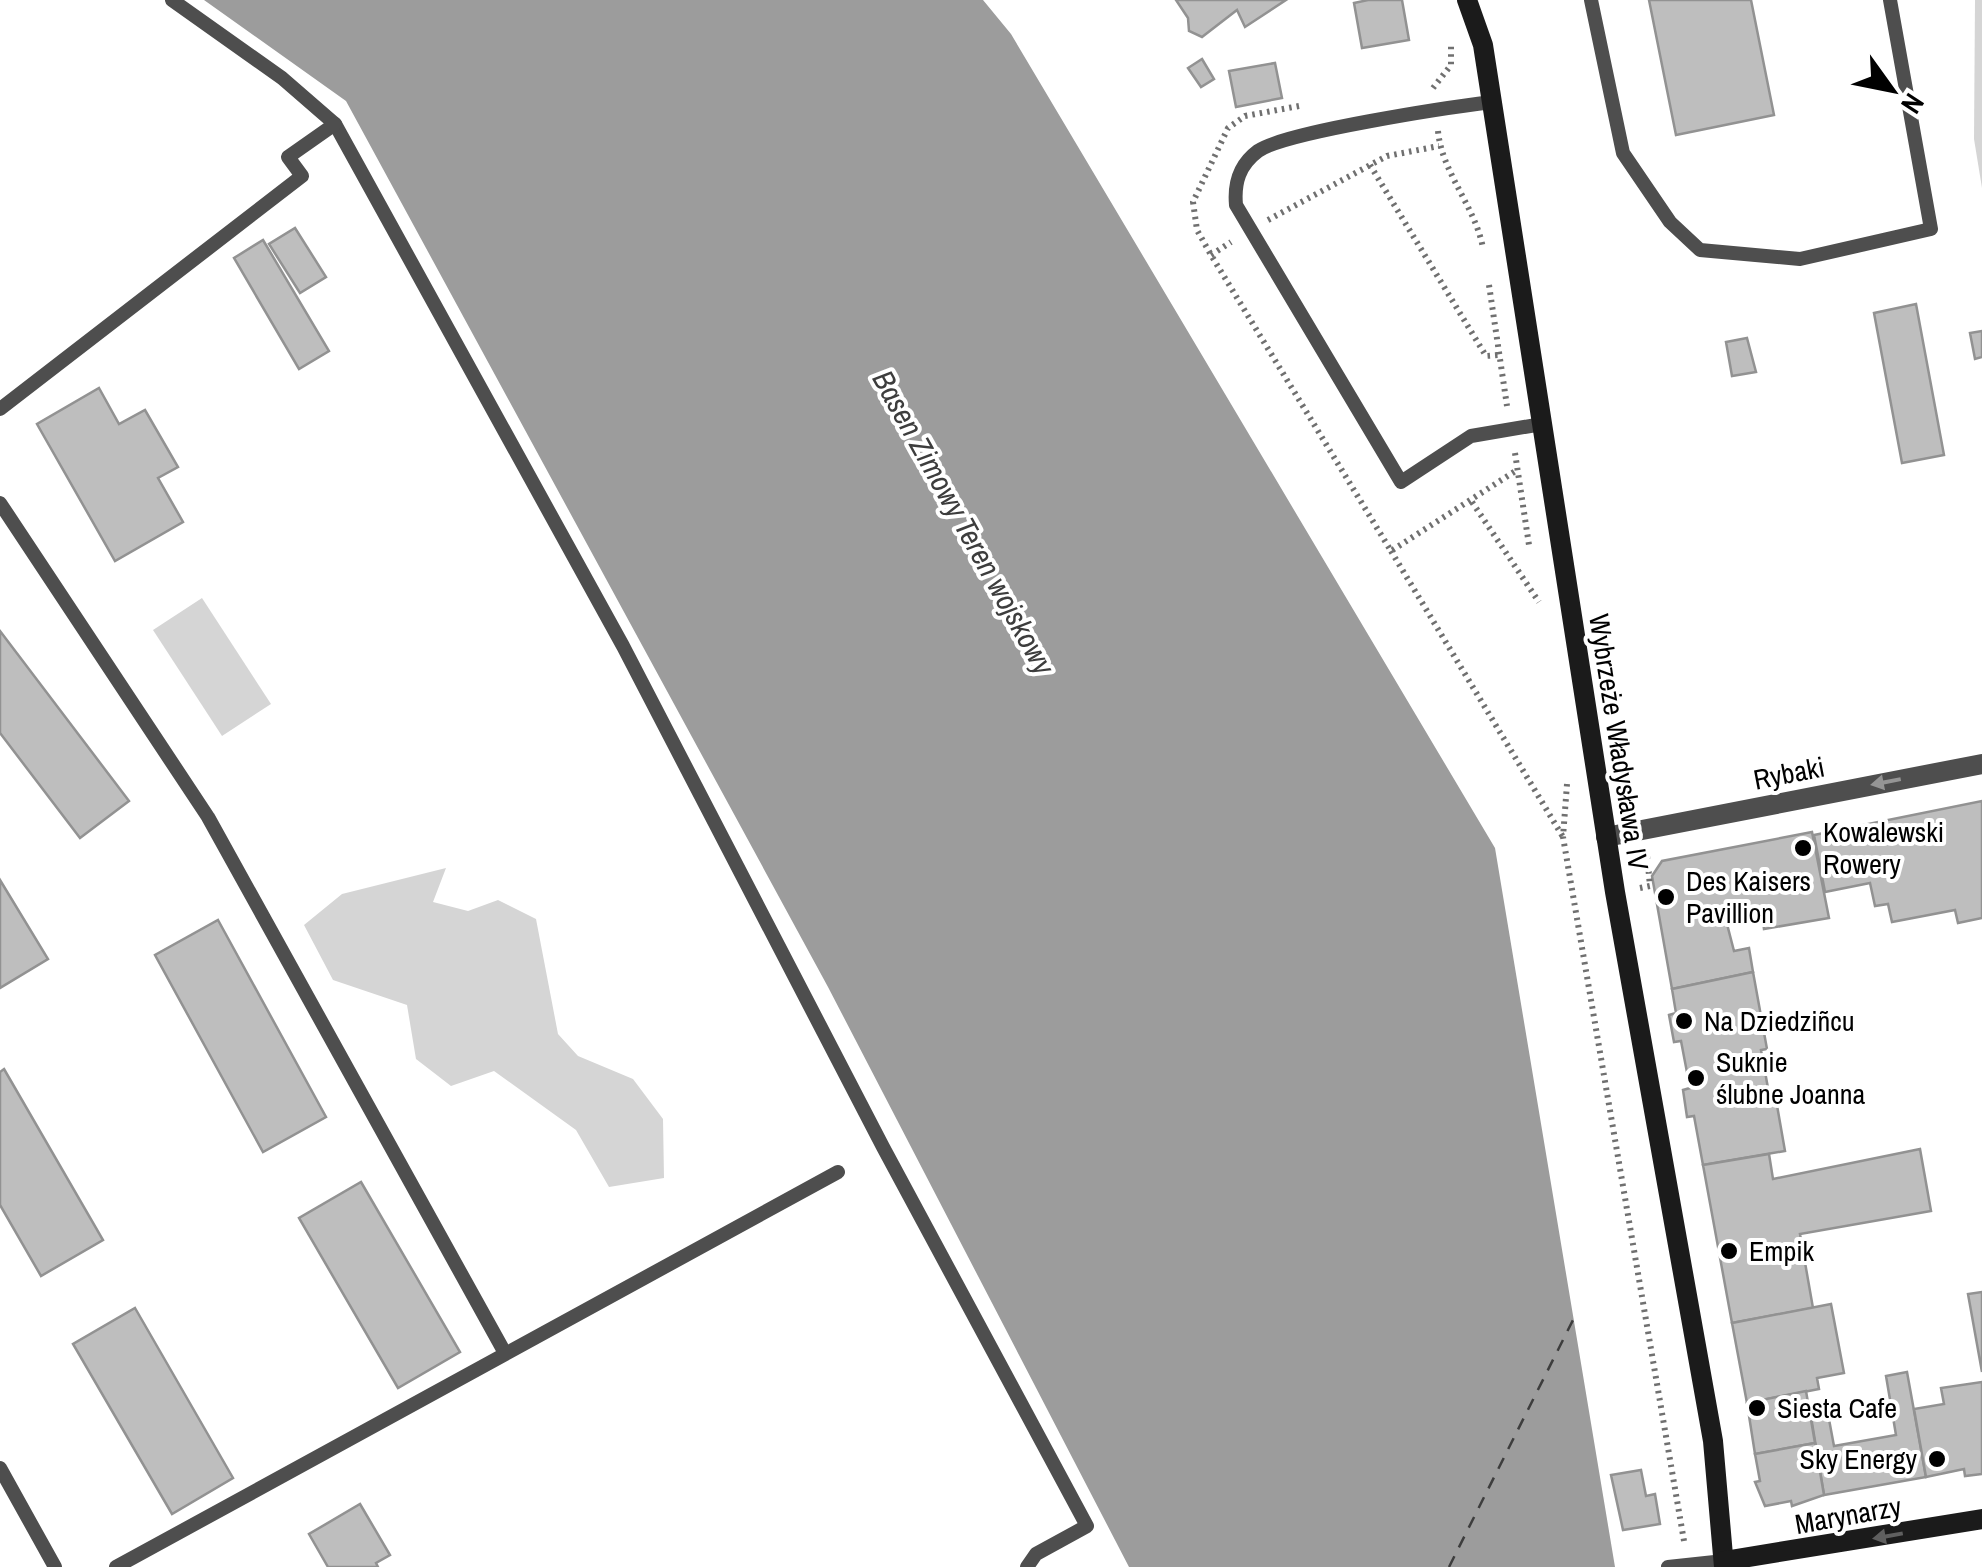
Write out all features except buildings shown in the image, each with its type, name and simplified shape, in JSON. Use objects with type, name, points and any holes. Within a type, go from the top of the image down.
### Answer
[{"type":"street","name":"Wybrzeże Władysława IV","points":[[1467,0],[1483,45],[1606,838],[1713,1441],[1724,1564]]},
{"type":"street","name":"Rybaki","points":[[1606,838],[1982,764]]},
{"type":"street","name":"Marynarzy","points":[[1724,1564],[1982,1519]]},
{"type":"lane","points":[[172,0],[282,78],[335,124],[623,646],[882,1147],[1087,1526],[1036,1554],[1026,1567]]},
{"type":"lane","points":[[1590,0],[1622,153],[1670,222],[1700,250],[1800,259],[1930,229],[1890,0]]},
{"type":"lane","points":[[1492,102],[1273,142],[1242,166],[1234,187],[1236,205],[1401,482],[1471,436],[1542,424]]},
{"type":"lane","points":[[0,408],[302,176],[288,157],[335,124]]},
{"type":"lane","points":[[0,503],[208,816],[505,1353]]},
{"type":"lane","points":[[116,1567],[838,1172]]},
{"type":"lane","points":[[0,1468],[54,1567]]},
{"type":"lane","points":[[1668,1567],[1724,1564]]},
{"type":"path","points":[[1432,94],[1433,86],[1451,65],[1446,26]]},
{"type":"path","points":[[1437,128],[1439,146],[1476,222],[1485,259]]},
{"type":"path","points":[[1211,254],[1388,156],[1439,146]]},
{"type":"path","points":[[1370,166],[1486,356],[1499,355]]},
{"type":"path","points":[[1488,276],[1506,401]]},
{"type":"path","points":[[1514,452],[1532,564]]},
{"type":"path","points":[[1472,502],[1539,602]]},
{"type":"path","points":[[1390,551],[1564,838]]},
{"type":"path","points":[[1536,583],[1542,620]]},
{"type":"path","points":[[1565,768],[1564,838],[1687,1564]]},
{"type":"shaded area","points":[[1975,0],[1982,0],[1982,188],[1974,139]]},
{"type":"shaded area","points":[[202,598],[271,704],[222,736],[153,630]]},
{"type":"shaded area","points":[[446,868],[433,902],[468,911],[498,900],[536,919],[558,1034],[578,1056],[633,1079],[663,1119],[664,1178],[609,1187],[576,1130],[494,1071],[451,1086],[416,1059],[407,1005],[333,980],[304,925],[342,894]]},
{"type":"water","name":"Basen Zimowy Teren wojskowy","points":[[204,0],[983,0],[1011,34],[1495,848],[1615,1567],[1129,1567],[828,987],[346,101]]},
{"type":"ferry route","points":[[1449,1567],[1574,1318]]},
{"type":"place","name":"Kowalewski Rowery","points":[[1803,848]]},
{"type":"place","name":"Des Kaisers Pavillion","points":[[1666,897]]},
{"type":"place","name":"Na Dziedziñcu","points":[[1684,1021]]},
{"type":"place","name":"Suknie ślubne Joanna","points":[[1696,1078]]},
{"type":"place","name":"Empik","points":[[1729,1251]]},
{"type":"place","name":"Siesta Cafe","points":[[1757,1408]]},
{"type":"place","name":"Sky Energy","points":[[1937,1459]]}]
